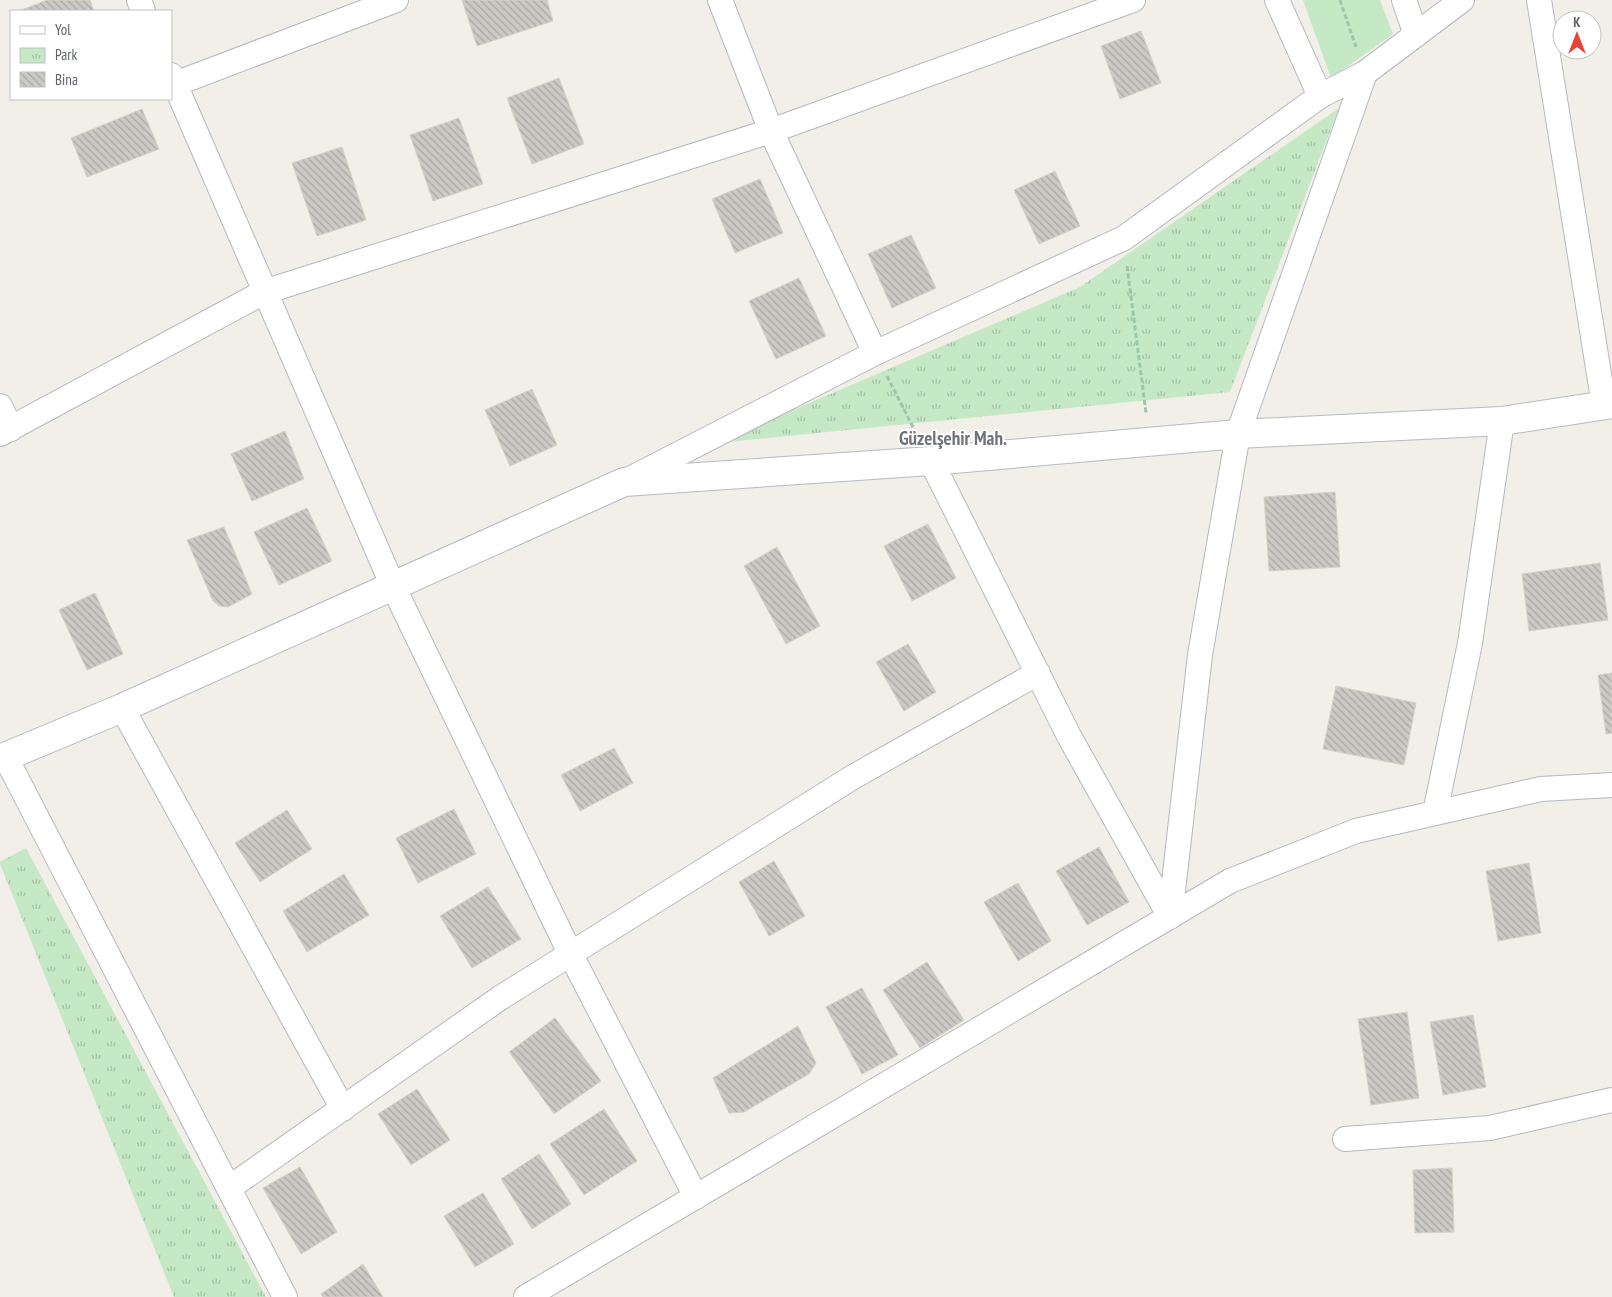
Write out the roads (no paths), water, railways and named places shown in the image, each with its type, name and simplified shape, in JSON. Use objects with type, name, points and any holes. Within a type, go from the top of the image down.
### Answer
[{"type":"street","points":[[396,0],[173,80],[392,584],[570,953],[696,1197]]},
{"type":"street","points":[[720,0],[771,131],[875,353]]},
{"type":"street","points":[[0,406],[5,432],[264,292],[771,131],[1133,0]]},
{"type":"street","points":[[1276,0],[1320,96]]},
{"type":"street","points":[[1404,0],[1416,35]]},
{"type":"street","points":[[286,1297],[2,758],[122,708],[392,584],[624,482],[875,353],[1124,238],[1320,96],[1365,73],[1462,0]]},
{"type":"street","points":[[624,482],[931,461],[1150,440],[1502,421],[1608,405],[1539,0]]},
{"type":"street","points":[[1170,917],[1200,655],[1238,434],[1365,73]]},
{"type":"street","points":[[1435,813],[1470,643],[1502,421]]},
{"type":"street","points":[[931,461],[1069,736],[1170,917]]},
{"type":"street","points":[[229,1188],[500,998],[570,953],[853,777],[1038,673]]},
{"type":"street","points":[[122,708],[344,1109]]},
{"type":"street","points":[[526,1297],[1230,881],[1347,834],[1542,789],[1612,785]]},
{"type":"street","points":[[1345,1139],[1490,1128],[1612,1100]]},
{"type":"district","name":"Güzelşehir Mah.","points":[[953,438]]}]
